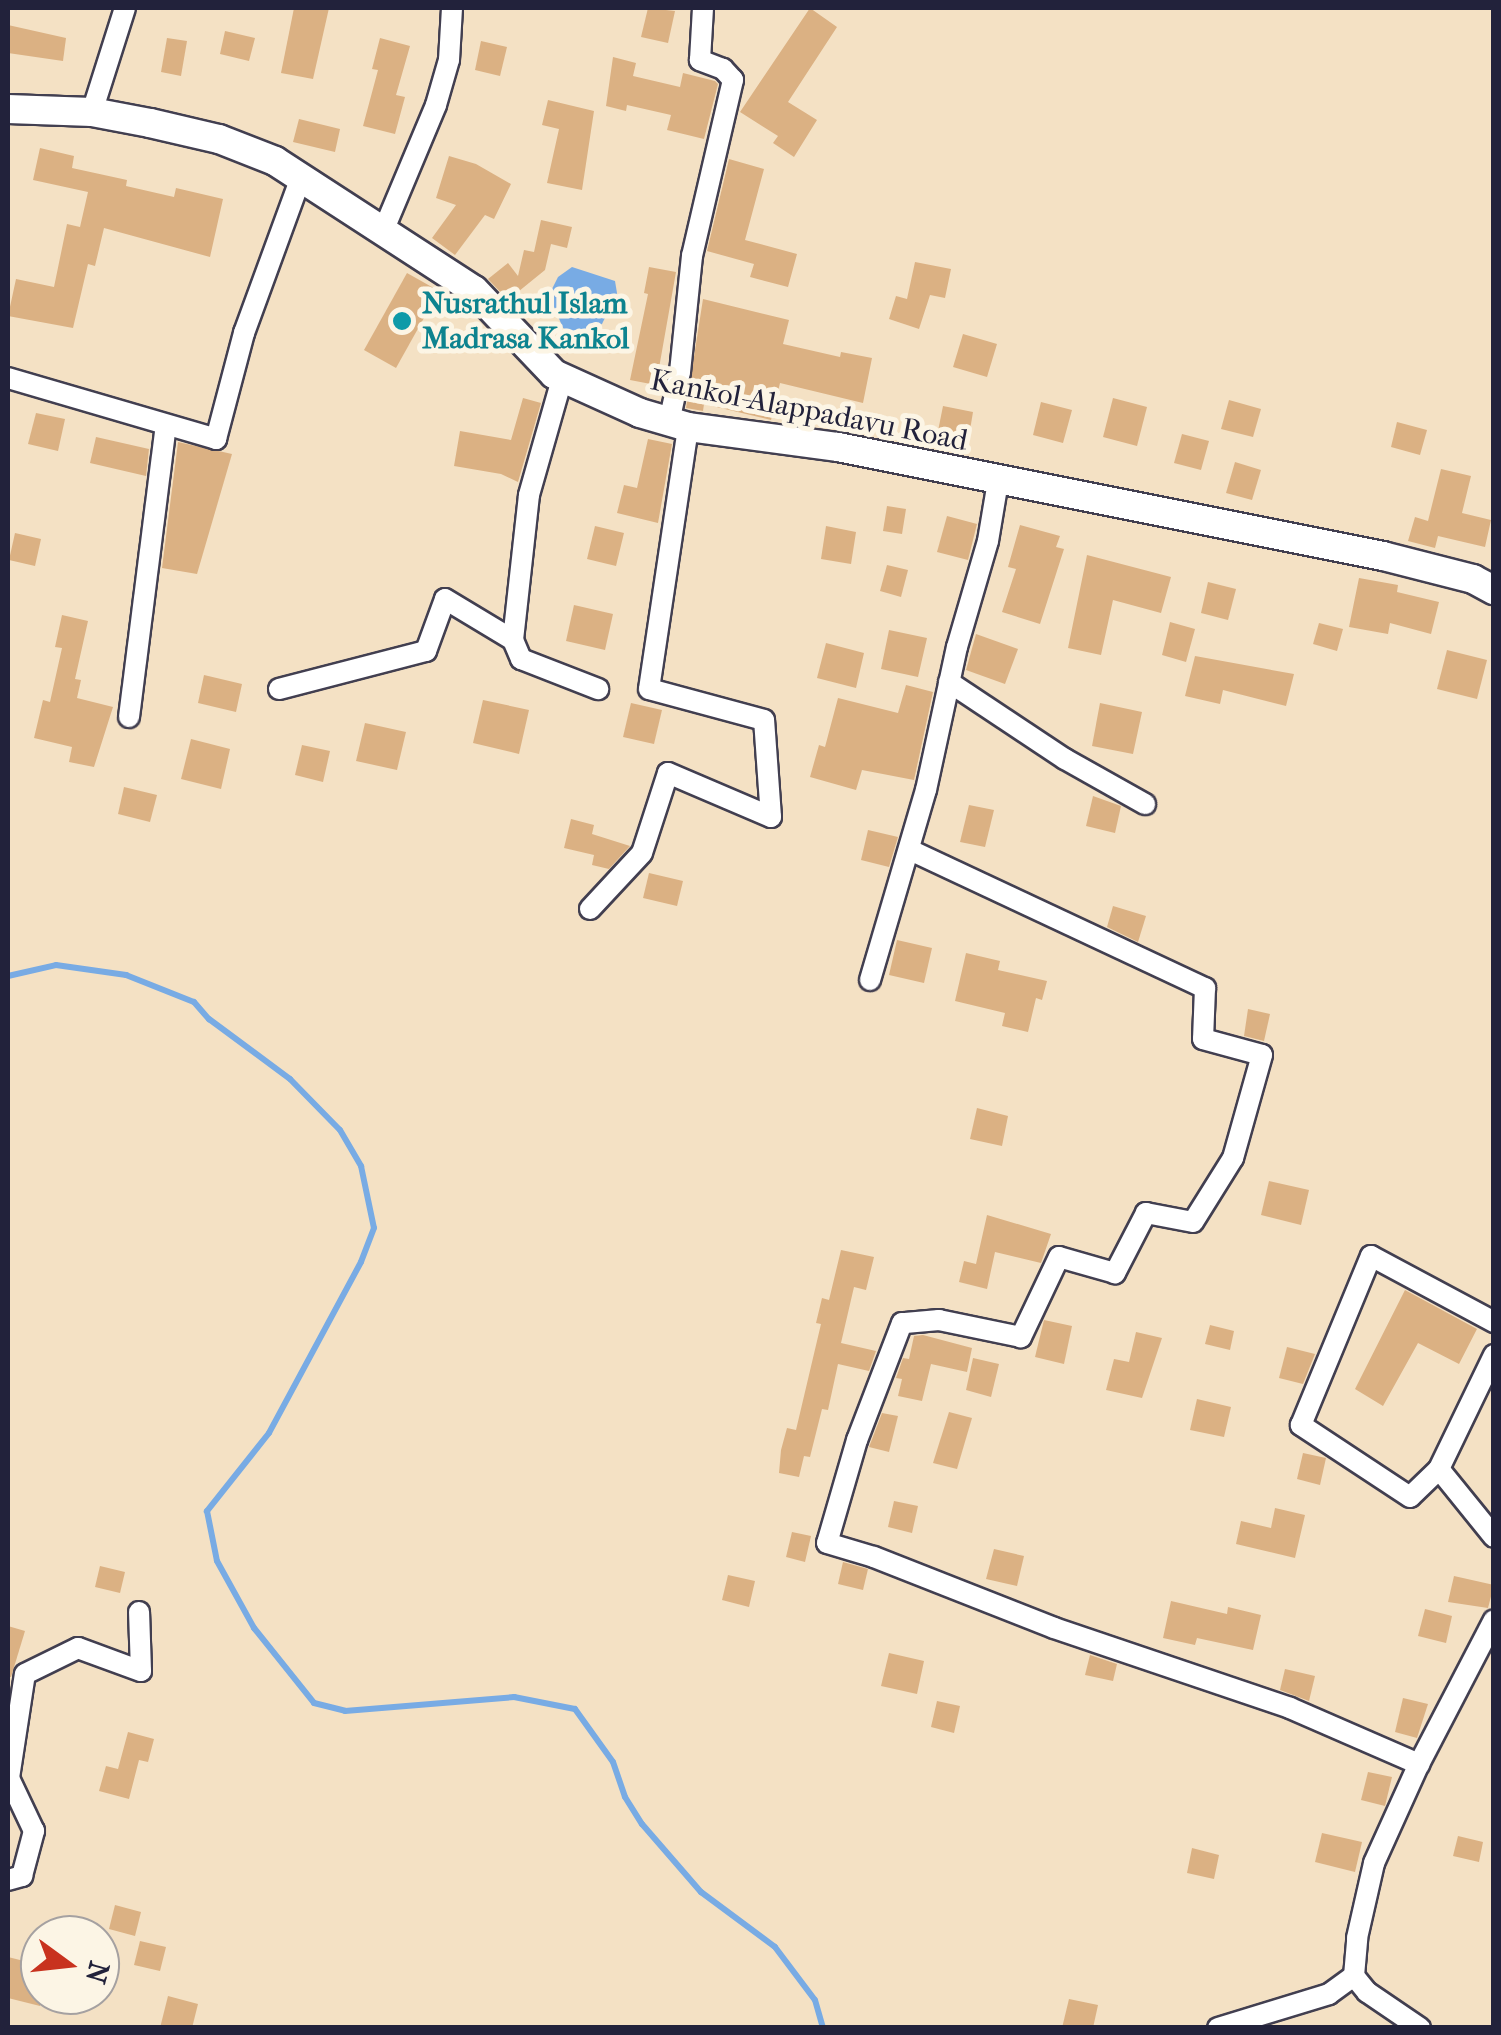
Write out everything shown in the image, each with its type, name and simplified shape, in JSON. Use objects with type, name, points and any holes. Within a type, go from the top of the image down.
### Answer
[{"type":"main road","name":"Kankol-Alappadavu Road","points":[[8,109],[92,112],[219,139],[301,176],[474,290],[562,379],[590,394],[679,424],[838,447],[1383,556],[1473,580],[1494,590]]},
{"type":"street","points":[[92,112],[126,8]]},
{"type":"street","points":[[384,229],[436,105],[449,60],[452,8]]},
{"type":"street","points":[[590,910],[642,853],[668,772],[771,817],[764,720],[649,689],[679,424],[680,372],[692,256],[707,205],[733,80],[723,69],[700,60],[703,8]]},
{"type":"street","points":[[8,378],[216,439],[244,334],[301,176]]},
{"type":"street","points":[[562,379],[528,496],[513,640],[521,659],[598,689]]},
{"type":"street","points":[[129,717],[166,424]]},
{"type":"street","points":[[870,980],[878,938],[910,850],[949,682],[988,542],[998,481]]},
{"type":"street","points":[[279,689],[426,652],[446,599],[513,640]]},
{"type":"street","points":[[949,682],[1065,759],[1145,804]]},
{"type":"street","points":[[910,850],[1205,988],[1203,1039],[1262,1055],[1233,1158],[1193,1222],[1146,1213],[1115,1272],[1059,1258],[1021,1338],[939,1320],[902,1323],[857,1440],[827,1543],[874,1557],[1054,1628],[1290,1708],[1419,1764]]},
{"type":"street","points":[[1494,1322],[1372,1256],[1301,1425],[1410,1496],[1439,1469],[1494,1356]]},
{"type":"street","points":[[1439,1469],[1494,1537]]},
{"type":"street","points":[[8,1880],[22,1876],[34,1831],[9,1778],[25,1674],[78,1648],[141,1671],[140,1612]]},
{"type":"street","points":[[1420,2028],[1367,1992],[1354,1976],[1357,1938],[1374,1864],[1419,1764],[1494,1620]]},
{"type":"street","points":[[1218,2028],[1329,1994],[1354,1976]]},
{"type":"water","points":[[572,267],[615,281],[617,293],[602,324],[577,335],[563,328],[549,295],[558,277]]},
{"type":"building","points":[[294,8],[329,8],[313,79],[281,73]]},
{"type":"building","points":[[648,8],[675,11],[668,43],[641,37]]},
{"type":"building","points":[[810,8],[837,27],[788,102],[817,120],[794,157],[773,143],[778,136],[740,112]]},
{"type":"building","points":[[8,25],[66,38],[63,61],[8,53]]},
{"type":"building","points":[[225,31],[255,38],[249,61],[220,54]]},
{"type":"building","points":[[167,38],[187,41],[181,76],[161,72]]},
{"type":"building","points":[[380,38],[410,46],[396,95],[405,97],[395,134],[363,126],[378,70],[372,69]]},
{"type":"building","points":[[481,41],[507,47],[500,76],[475,70]]},
{"type":"building","points":[[613,57],[636,63],[633,76],[680,87],[683,73],[715,81],[718,84],[704,139],[667,130],[671,115],[627,105],[626,111],[606,106]]},
{"type":"building","points":[[548,100],[594,111],[582,190],[547,183],[559,129],[542,125]]},
{"type":"building","points":[[299,119],[340,129],[335,152],[293,142]]},
{"type":"building","points":[[40,148],[74,156],[72,168],[127,180],[126,186],[174,197],[176,188],[223,199],[210,257],[104,228],[95,266],[88,264],[73,328],[8,316],[16,279],[54,287],[67,224],[80,227],[88,192],[33,180]]},
{"type":"building","points":[[449,156],[476,164],[511,184],[494,219],[485,215],[455,255],[432,238],[456,205],[436,198]]},
{"type":"building","points":[[729,159],[764,169],[745,240],[797,254],[788,287],[750,277],[754,264],[707,251]]},
{"type":"building","points":[[541,220],[572,227],[567,248],[551,244],[545,270],[508,300],[488,279],[508,263],[518,276],[524,250],[534,252]]},
{"type":"building","points":[[915,262],[951,269],[945,298],[930,295],[919,329],[889,319],[896,296],[907,299]]},
{"type":"building","points":[[649,267],[676,272],[656,385],[630,380],[648,294],[644,293]]},
{"type":"building","name":"Nusrathul Islam Madrasa Kankol","points":[[407,273],[439,291],[396,368],[364,350]]},
{"type":"building","points":[[703,299],[789,320],[783,344],[840,357],[841,352],[872,358],[863,403],[780,383],[771,420],[704,404],[703,411],[686,408]]},
{"type":"building","points":[[963,334],[997,344],[987,377],[953,367]]},
{"type":"building","points":[[523,398],[541,403],[518,482],[501,474],[454,466],[460,431],[511,440]]},
{"type":"building","points":[[1113,398],[1147,407],[1137,446],[1103,437]]},
{"type":"building","points":[[1229,400],[1261,409],[1253,437],[1221,429]]},
{"type":"building","points":[[1041,402],[1072,410],[1063,443],[1033,435]]},
{"type":"building","points":[[943,406],[973,412],[968,442],[937,436]]},
{"type":"building","points":[[36,413],[65,419],[58,451],[28,444]]},
{"type":"building","points":[[1397,422],[1427,430],[1420,455],[1391,447]]},
{"type":"building","points":[[1182,434],[1209,441],[1201,470],[1174,463]]},
{"type":"building","points":[[96,437],[149,449],[146,476],[90,463]]},
{"type":"building","points":[[648,439],[672,444],[658,523],[617,513],[624,485],[637,488]]},
{"type":"building","points":[[178,442],[232,454],[197,574],[162,568]]},
{"type":"building","points":[[1235,462],[1261,470],[1252,500],[1226,493]]},
{"type":"building","points":[[1441,469],[1471,476],[1462,513],[1491,520],[1485,547],[1438,536],[1435,548],[1408,541],[1415,517],[1428,521]]},
{"type":"building","points":[[887,506],[906,509],[902,534],[883,531]]},
{"type":"building","points":[[947,516],[977,524],[968,560],[937,552]]},
{"type":"building","points":[[1020,525],[1060,536],[1056,547],[1064,549],[1040,624],[1002,612],[1016,569],[1008,567]]},
{"type":"building","points":[[595,526],[624,533],[616,566],[587,559]]},
{"type":"building","points":[[826,526],[856,532],[851,564],[821,559]]},
{"type":"building","points":[[15,533],[41,539],[35,566],[9,560]]},
{"type":"building","points":[[1087,555],[1171,577],[1161,613],[1113,600],[1101,655],[1068,648]]},
{"type":"building","points":[[887,565],[908,570],[901,597],[880,591]]},
{"type":"building","points":[[1359,578],[1398,585],[1397,592],[1439,602],[1431,634],[1390,623],[1388,634],[1349,627]]},
{"type":"building","points":[[1208,582],[1236,589],[1228,620],[1201,613]]},
{"type":"building","points":[[574,605],[613,614],[605,650],[566,641]]},
{"type":"building","points":[[62,615],[88,621],[75,679],[81,680],[77,698],[113,707],[94,767],[69,762],[72,747],[34,738],[43,700],[50,702],[62,648],[55,647]]},
{"type":"building","points":[[1170,622],[1195,629],[1186,662],[1162,655]]},
{"type":"building","points":[[1319,623],[1343,629],[1337,651],[1313,644]]},
{"type":"building","points":[[889,630],[927,638],[918,677],[881,669]]},
{"type":"building","points":[[976,634],[1018,649],[1005,684],[966,670]]},
{"type":"building","points":[[826,643],[864,653],[856,688],[817,678]]},
{"type":"building","points":[[1447,650],[1487,660],[1477,699],[1437,689]]},
{"type":"building","points":[[1195,656],[1294,674],[1286,706],[1223,690],[1220,704],[1185,696]]},
{"type":"building","points":[[204,675],[242,684],[236,712],[198,703]]},
{"type":"building","points":[[906,685],[933,692],[914,780],[862,770],[856,790],[810,777],[819,745],[825,747],[838,698],[898,713]]},
{"type":"building","points":[[483,700],[529,710],[519,754],[473,743]]},
{"type":"building","points":[[631,703],[662,710],[654,744],[623,737]]},
{"type":"building","points":[[1100,703],[1142,712],[1133,754],[1092,746]]},
{"type":"building","points":[[365,723],[406,732],[397,770],[356,761]]},
{"type":"building","points":[[191,739],[230,749],[221,789],[181,779]]},
{"type":"building","points":[[302,745],[330,751],[323,782],[295,775]]},
{"type":"building","points":[[124,787],[157,795],[150,822],[118,814]]},
{"type":"building","points":[[1093,796],[1121,806],[1115,833],[1086,826]]},
{"type":"building","points":[[969,805],[994,810],[985,847],[960,842]]},
{"type":"building","points":[[571,819],[594,825],[592,834],[630,846],[609,869],[592,865],[594,855],[564,848]]},
{"type":"building","points":[[868,830],[898,837],[889,867],[861,860]]},
{"type":"building","points":[[649,873],[683,881],[677,906],[643,898]]},
{"type":"building","points":[[1113,906],[1146,916],[1138,942],[1107,927]]},
{"type":"building","points":[[897,940],[932,948],[924,983],[889,975]]},
{"type":"building","points":[[966,953],[1000,961],[998,970],[1047,981],[1042,1000],[1036,998],[1028,1032],[1002,1026],[1005,1013],[955,1001]]},
{"type":"building","points":[[1248,1009],[1270,1014],[1264,1041],[1244,1036]]},
{"type":"building","points":[[977,1108],[1008,1116],[1002,1146],[970,1139]]},
{"type":"building","points":[[1269,1181],[1309,1190],[1301,1225],[1261,1215]]},
{"type":"building","points":[[987,1215],[1051,1234],[1041,1263],[995,1252],[987,1289],[959,1282],[964,1261],[976,1264]]},
{"type":"building","points":[[841,1250],[874,1257],[866,1290],[854,1287],[841,1343],[876,1351],[869,1371],[838,1364],[828,1410],[822,1409],[810,1457],[804,1456],[799,1477],[779,1473],[787,1428],[796,1430],[821,1324],[816,1323],[822,1298],[829,1300]]},
{"type":"building","points":[[1405,1290],[1477,1329],[1459,1364],[1418,1343],[1383,1406],[1355,1389]]},
{"type":"building","points":[[1044,1320],[1072,1326],[1064,1364],[1035,1357]]},
{"type":"building","points":[[1210,1325],[1234,1331],[1230,1350],[1205,1344]]},
{"type":"building","points":[[1136,1332],[1162,1338],[1142,1398],[1106,1390],[1114,1359],[1129,1362]]},
{"type":"building","points":[[914,1336],[972,1348],[967,1372],[931,1364],[922,1401],[898,1396],[902,1379],[896,1378],[903,1358],[909,1359]]},
{"type":"building","points":[[1287,1347],[1315,1354],[1303,1384],[1279,1378]]},
{"type":"building","points":[[973,1358],[999,1364],[991,1397],[966,1390]]},
{"type":"building","points":[[1197,1399],[1231,1407],[1224,1437],[1190,1430]]},
{"type":"building","points":[[949,1412],[972,1418],[957,1469],[933,1463]]},
{"type":"building","points":[[882,1413],[898,1416],[889,1452],[869,1447]]},
{"type":"building","points":[[1303,1453],[1326,1458],[1320,1485],[1297,1479]]},
{"type":"building","points":[[894,1501],[918,1506],[912,1533],[888,1527]]},
{"type":"building","points":[[1275,1508],[1305,1515],[1295,1558],[1236,1544],[1241,1521],[1271,1528]]},
{"type":"building","points":[[792,1532],[811,1536],[805,1562],[786,1557]]},
{"type":"building","points":[[994,1549],[1024,1556],[1017,1586],[986,1579]]},
{"type":"building","points":[[843,1562],[868,1569],[863,1590],[838,1584]]},
{"type":"building","points":[[100,1566],[125,1572],[120,1593],[95,1587]]},
{"type":"building","points":[[728,1575],[755,1581],[749,1607],[722,1600]]},
{"type":"building","points":[[1454,1576],[1494,1585],[1488,1608],[1448,1602]]},
{"type":"building","points":[[1171,1601],[1227,1614],[1228,1607],[1261,1615],[1253,1650],[1197,1638],[1195,1645],[1163,1638]]},
{"type":"building","points":[[1425,1609],[1452,1616],[1446,1643],[1418,1636]]},
{"type":"building","points":[[8,1626],[25,1631],[11,1677],[8,1677]]},
{"type":"building","points":[[889,1653],[924,1661],[917,1694],[881,1686]]},
{"type":"building","points":[[1090,1655],[1117,1664],[1113,1681],[1085,1675]]},
{"type":"building","points":[[1285,1669],[1315,1676],[1309,1701],[1280,1690]]},
{"type":"building","points":[[1403,1698],[1428,1704],[1417,1738],[1395,1732]]},
{"type":"building","points":[[937,1701],[960,1706],[954,1733],[931,1727]]},
{"type":"building","points":[[128,1732],[154,1739],[148,1762],[139,1760],[129,1799],[99,1791],[106,1766],[118,1769]]},
{"type":"building","points":[[1368,1772],[1392,1777],[1385,1806],[1361,1800]]},
{"type":"building","points":[[1322,1833],[1362,1842],[1355,1872],[1315,1862]]},
{"type":"building","points":[[1458,1836],[1483,1842],[1479,1862],[1453,1856]]},
{"type":"building","points":[[1192,1848],[1219,1855],[1214,1879],[1187,1873]]},
{"type":"building","points":[[115,1905],[141,1912],[135,1936],[120,1932],[120,1915],[112,1915]]},
{"type":"building","points":[[140,1941],[166,1947],[160,1971],[134,1965]]},
{"type":"building","points":[[8,1957],[20,1960],[20,2001],[8,1998]]},
{"type":"building","points":[[168,1996],[198,2004],[192,2028],[160,2028]]},
{"type":"building","points":[[1069,1999],[1098,2005],[1093,2028],[1062,2028]]},
{"type":"waterway","points":[[8,976],[56,965],[126,975],[194,1002],[209,1019],[290,1079],[340,1130],[361,1166],[374,1228],[361,1262],[269,1433],[207,1511],[217,1561],[254,1628],[314,1703],[345,1711],[514,1697],[575,1709],[613,1762],[625,1797],[642,1824],[701,1892],[775,1947],[815,2000],[823,2028]]},
{"type":"place","name":"Nusrathul Islam Madrasa Kankol","points":[[402,321]]}]
